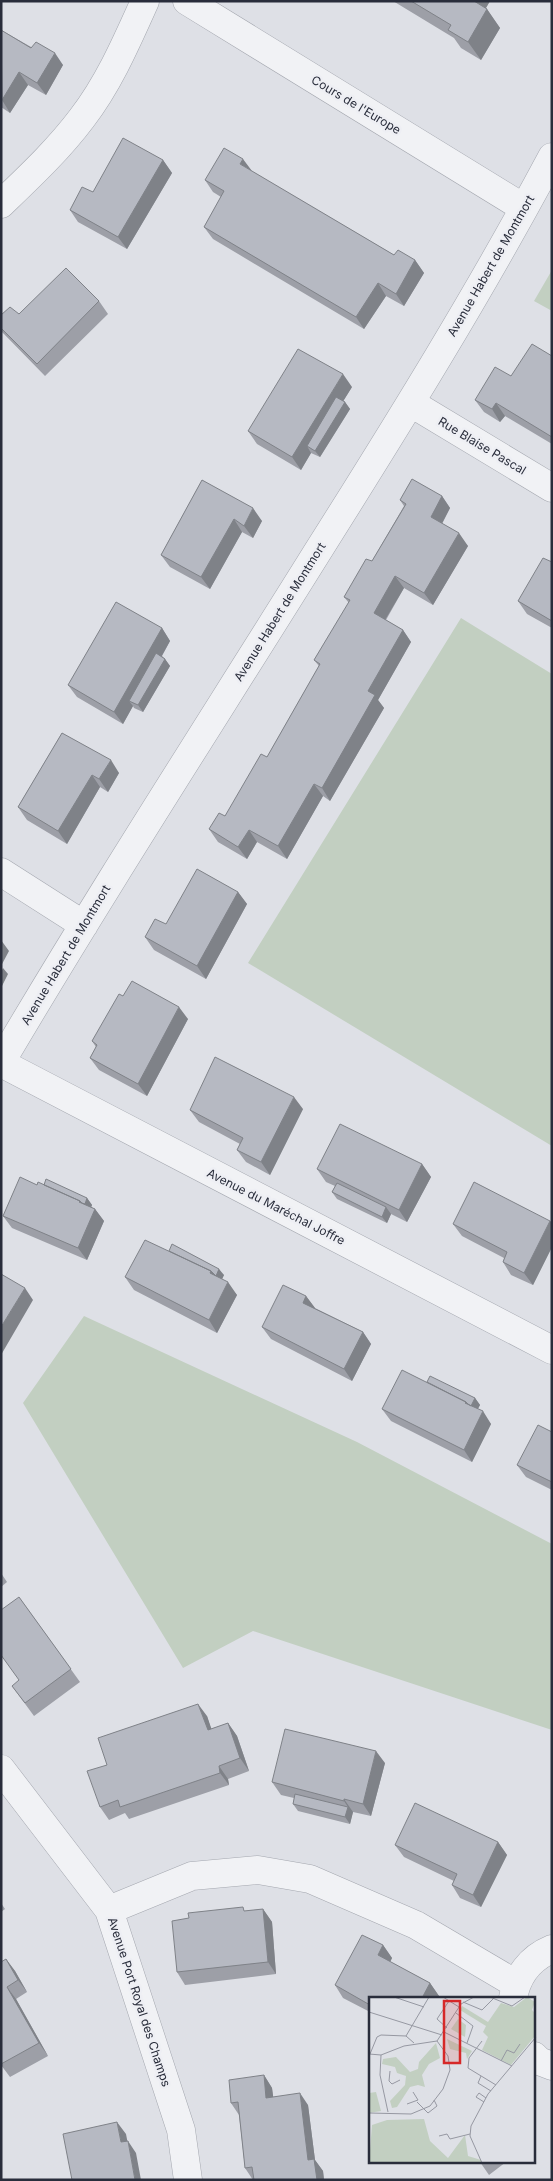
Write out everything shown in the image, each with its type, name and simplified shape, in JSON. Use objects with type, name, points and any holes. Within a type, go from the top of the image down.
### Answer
[{"type":"street","points":[[1,204],[42,166],[83,118],[109,76],[146,1]]},
{"type":"street","name":"Cours de l'Europe","points":[[187,1],[524,208]]},
{"type":"street","name":"Avenue Habert de Montmort","points":[[1,1062],[84,925],[411,403],[504,248],[552,157]]},
{"type":"street","name":"Rue Blaise Pascal","points":[[411,403],[552,488]]},
{"type":"street","points":[[1,872],[84,925]]},
{"type":"street","name":"Avenue du Maréchal Joffre","points":[[1,1062],[552,1350]]},
{"type":"street","name":"Avenue Port Royal des Champs","points":[[1,1769],[109,1910],[181,2130],[188,2180]]},
{"type":"street","points":[[109,1910],[192,1876],[258,1870],[310,1879],[416,1925],[514,1991],[526,1967],[542,1953],[552,1949]]},
{"type":"street","points":[[536,2058],[552,2066]]},
{"type":"green space","points":[[552,270],[552,311],[534,301]]},
{"type":"green space","points":[[461,618],[552,674],[552,1146],[248,963]]},
{"type":"green space","points":[[84,1316],[357,1442],[552,1544],[552,1730],[253,1631],[183,1668],[23,1403]]},
{"type":"building","points":[[411,1],[474,1],[487,9],[468,42],[448,30],[451,25]]},
{"type":"building","points":[[1,30],[31,48],[36,42],[55,53],[37,83],[19,72],[2,100]]},
{"type":"building","points":[[123,138],[163,160],[118,237],[70,210],[82,187],[93,192]]},
{"type":"building","points":[[224,148],[243,159],[240,164],[394,255],[398,250],[415,260],[396,294],[378,283],[356,317],[204,227],[224,191],[205,180]]},
{"type":"building","points":[[66,268],[99,301],[37,364],[1,328],[1,315],[10,307],[19,314]]},
{"type":"building","points":[[532,344],[552,356],[552,437],[496,403],[492,409],[475,400],[495,367],[511,376]]},
{"type":"building","points":[[298,349],[343,374],[292,457],[248,431]]},
{"type":"building","points":[[336,397],[345,402],[315,451],[307,446]]},
{"type":"building","points":[[412,479],[442,496],[431,517],[459,533],[424,593],[395,576],[374,613],[403,630],[368,691],[375,695],[322,788],[314,784],[278,846],[249,830],[238,847],[209,829],[219,813],[225,816],[261,754],[267,757],[320,664],[314,660],[350,600],[344,597],[366,559],[372,561],[406,504],[400,500]]},
{"type":"building","points":[[202,480],[253,508],[244,526],[234,519],[201,577],[161,555]]},
{"type":"building","points":[[543,558],[552,562],[552,621],[518,601]]},
{"type":"building","points":[[116,602],[162,628],[114,712],[68,685]]},
{"type":"building","points":[[156,653],[165,659],[138,705],[129,701]]},
{"type":"building","points":[[62,733],[111,760],[99,779],[92,775],[58,831],[18,807]]},
{"type":"building","points":[[197,869],[238,892],[197,966],[145,937],[155,919],[166,924]]},
{"type":"building","points":[[132,981],[179,1007],[138,1084],[90,1058],[97,1045],[92,1041],[119,994],[123,996]]},
{"type":"building","points":[[215,1057],[294,1097],[261,1162],[237,1150],[243,1138],[190,1110]]},
{"type":"building","points":[[340,1124],[422,1164],[399,1210],[317,1169]]},
{"type":"building","points":[[20,1177],[37,1185],[38,1182],[95,1209],[78,1248],[3,1216]]},
{"type":"building","points":[[46,1179],[87,1198],[85,1204],[44,1185]]},
{"type":"building","points":[[474,1182],[550,1221],[524,1273],[503,1262],[507,1252],[453,1224]]},
{"type":"building","points":[[337,1183],[386,1207],[382,1217],[332,1192]]},
{"type":"building","points":[[145,1240],[211,1271],[210,1273],[228,1282],[209,1320],[125,1277]]},
{"type":"building","points":[[172,1244],[219,1269],[216,1276],[211,1271],[169,1251]]},
{"type":"building","points":[[1,1274],[25,1288],[1,1327]]},
{"type":"building","points":[[283,1285],[306,1296],[303,1303],[363,1332],[344,1369],[262,1327]]},
{"type":"building","points":[[402,1370],[483,1411],[464,1450],[382,1409]]},
{"type":"building","points":[[430,1376],[475,1398],[471,1406],[427,1382]]},
{"type":"building","points":[[538,1425],[552,1432],[552,1482],[517,1465]]},
{"type":"building","points":[[19,1597],[71,1669],[25,1703],[12,1686],[19,1680],[1,1655],[1,1610]]},
{"type":"building","points":[[198,1704],[208,1730],[228,1723],[240,1758],[219,1766],[220,1773],[120,1807],[118,1800],[100,1807],[87,1771],[107,1765],[98,1738]]},
{"type":"building","points":[[285,1729],[376,1751],[363,1804],[344,1799],[344,1801],[272,1782]]},
{"type":"building","points":[[295,1794],[348,1807],[345,1817],[293,1804]]},
{"type":"building","points":[[415,1803],[498,1842],[473,1895],[452,1885],[457,1874],[395,1845]]},
{"type":"building","points":[[243,1907],[244,1911],[263,1909],[268,1962],[177,1972],[172,1921],[189,1918],[188,1913]]},
{"type":"building","points":[[362,1935],[383,1945],[378,1955],[430,1983],[423,1997],[369,1997],[369,2004],[335,1985]]},
{"type":"building","points":[[6,1959],[18,1980],[7,1987],[39,2043],[1,2064],[1,1962]]},
{"type":"building","points":[[264,2075],[266,2098],[300,2093],[308,2160],[314,2159],[317,2180],[254,2180],[252,2167],[245,2168],[238,2102],[231,2103],[229,2080]]},
{"type":"building","points":[[117,2122],[121,2142],[128,2141],[135,2180],[72,2180],[63,2134]]}]
